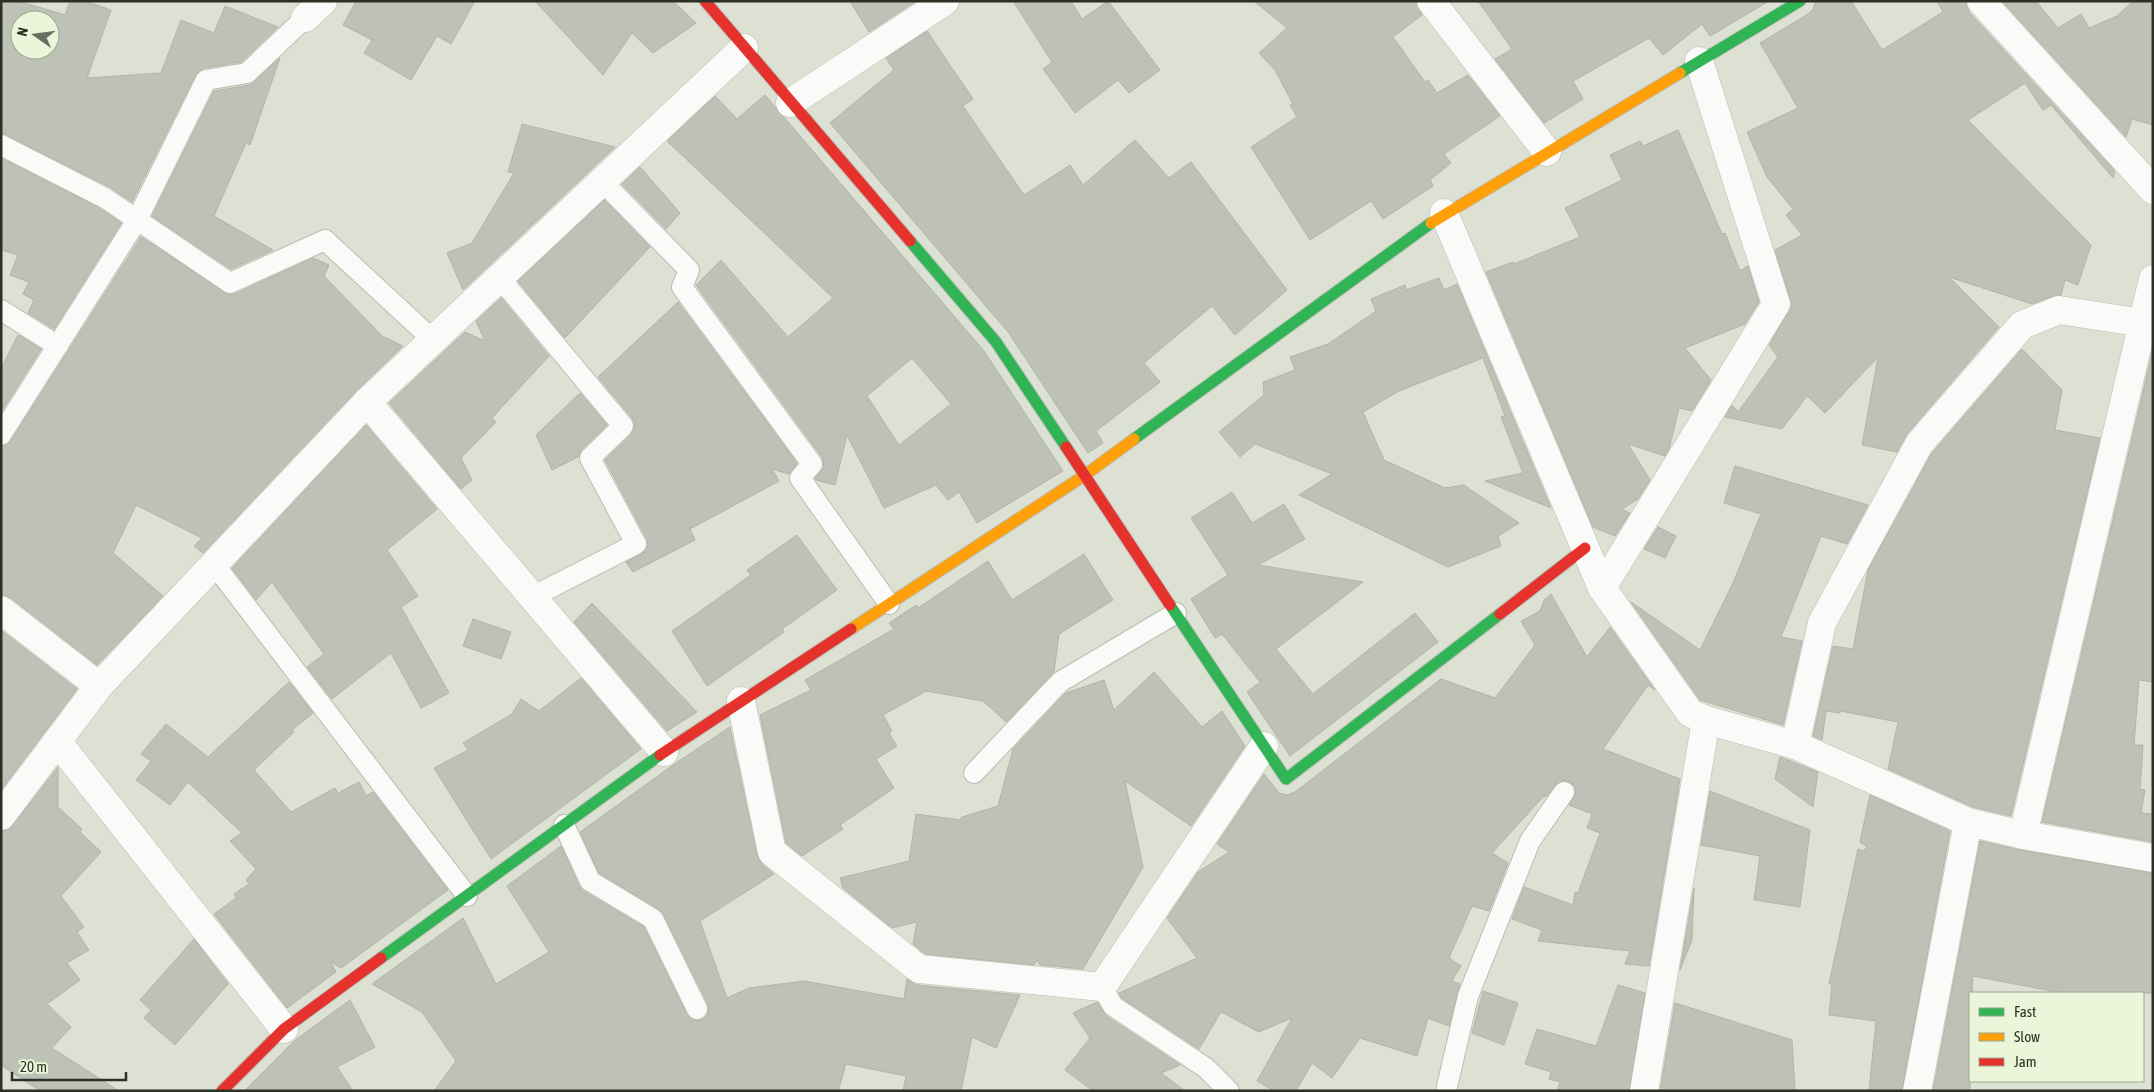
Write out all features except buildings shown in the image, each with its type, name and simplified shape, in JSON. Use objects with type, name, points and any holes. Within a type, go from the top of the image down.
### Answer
[{"type":"street","points":[[705,1],[790,103],[996,342],[1286,778],[1585,548]]},
{"type":"street","points":[[790,103],[945,1]]},
{"type":"street","points":[[1431,1],[1547,152]]},
{"type":"street","points":[[222,1091],[284,1029],[664,752],[1085,475],[1444,213],[1800,1]]},
{"type":"street","points":[[1981,1],[2153,190]]},
{"type":"street","points":[[1,816],[99,686],[367,402],[744,48]]},
{"type":"street","points":[[1602,588],[1776,304],[1699,61]]},
{"type":"street","points":[[1444,213],[1602,588],[1690,713],[1706,720],[1795,745],[1968,822],[2023,835],[2153,858]]},
{"type":"street","points":[[2023,835],[2153,279]]},
{"type":"street","points":[[1795,745],[1822,623],[1919,444],[2022,324],[2059,310],[2143,323]]},
{"type":"street","points":[[367,402],[664,752]]},
{"type":"street","points":[[1,610],[99,686]]},
{"type":"street","points":[[741,702],[772,852],[919,969],[1102,988],[1264,746]]},
{"type":"street","points":[[1644,1091],[1706,720]]},
{"type":"street","points":[[57,741],[284,1029]]},
{"type":"street","points":[[1916,1091],[1968,822]]},
{"type":"lane","points":[[1,435],[138,220],[206,80],[248,73],[314,10]]},
{"type":"lane","points":[[1,145],[105,198],[230,283],[325,240],[434,340]]},
{"type":"lane","points":[[602,182],[689,270],[682,287],[812,464],[800,478],[889,604]]},
{"type":"lane","points":[[500,278],[623,426],[590,458],[636,544],[532,596]]},
{"type":"lane","points":[[1,310],[58,346]]},
{"type":"lane","points":[[214,564],[467,896]]},
{"type":"lane","points":[[974,773],[1060,682],[1176,613]]},
{"type":"lane","points":[[1446,1091],[1468,996],[1530,841],[1564,792]]},
{"type":"lane","points":[[564,825],[590,881],[653,919],[697,1009]]},
{"type":"lane","points":[[1102,988],[1113,1006],[1206,1068],[1229,1091]]},
{"type":"traffic: fast","points":[[1680,73],[1800,1]]},
{"type":"traffic: fast","points":[[1134,439],[1431,223]]},
{"type":"traffic: fast","points":[[910,241],[996,342],[1066,447]]},
{"type":"traffic: fast","points":[[1170,605],[1286,779],[1500,614]]},
{"type":"traffic: fast","points":[[381,958],[660,755]]},
{"type":"traffic: slow","points":[[1431,223],[1680,73]]},
{"type":"traffic: slow","points":[[851,629],[1085,475],[1134,439]]},
{"type":"traffic: jam","points":[[705,1],[910,241]]},
{"type":"traffic: jam","points":[[1066,447],[1170,605]]},
{"type":"traffic: jam","points":[[1500,614],[1585,548]]},
{"type":"traffic: jam","points":[[660,755],[851,629]]},
{"type":"traffic: jam","points":[[222,1091],[284,1029],[381,958]]}]
